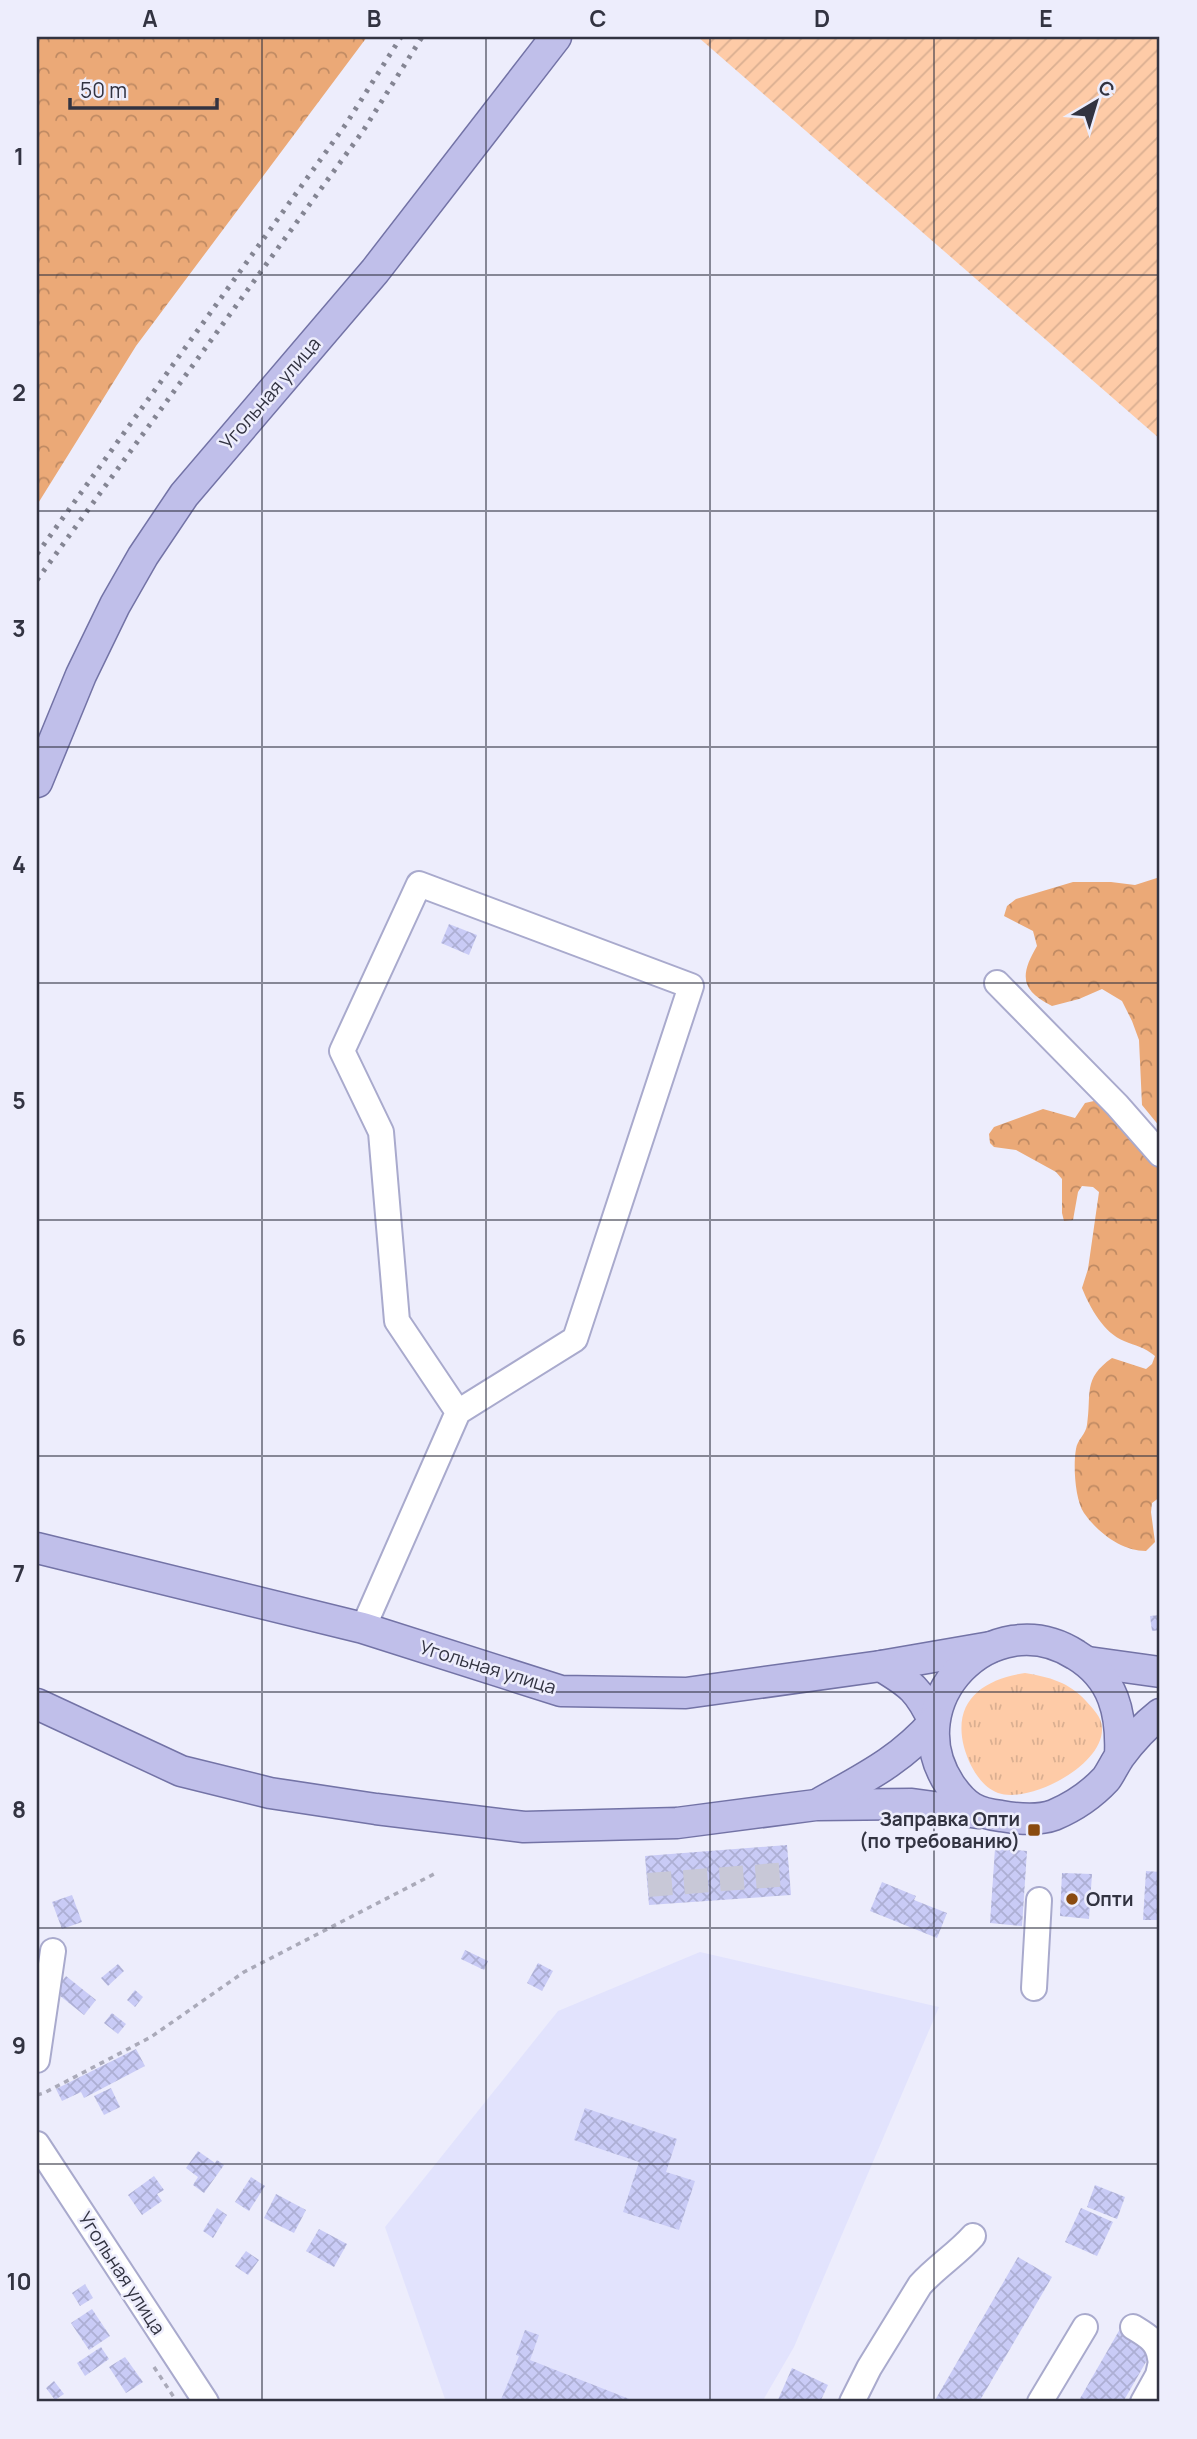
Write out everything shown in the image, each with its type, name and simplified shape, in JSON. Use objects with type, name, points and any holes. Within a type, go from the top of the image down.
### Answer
[{"type":"main road","name":"Угольная улица","points":[[37,782],[81,675],[115,605],[143,556],[184,495],[374,271],[556,37]]},
{"type":"main road","name":"Угольная улица","points":[[37,1548],[363,1628],[561,1691],[686,1693],[881,1666],[991,1647]]},
{"type":"main road","points":[[978,1813],[957,1796],[943,1774],[935,1748],[934,1722],[940,1698],[952,1677],[970,1659],[991,1647],[1016,1640],[1042,1641],[1066,1648],[1088,1662],[1106,1683],[1117,1707],[1121,1734],[1120,1756]]},
{"type":"main road","points":[[1088,1662],[1160,1672]]},
{"type":"main road","points":[[881,1666],[908,1682],[918,1692],[934,1722]]},
{"type":"main road","points":[[37,1704],[181,1770],[270,1793],[524,1827],[677,1823],[816,1805],[912,1804],[1035,1819],[1052,1815],[1090,1794],[1106,1778],[1120,1756],[1160,1714]]},
{"type":"main road","points":[[816,1805],[890,1763],[915,1744],[934,1722]]},
{"type":"street","points":[[363,1628],[458,1412],[575,1339],[691,986],[419,884],[342,1051],[381,1132],[397,1321],[458,1412]]},
{"type":"street","points":[[997,983],[1117,1105],[1160,1154]]},
{"type":"street","points":[[1034,1988],[1039,1900]]},
{"type":"street","points":[[37,2060],[53,1951]]},
{"type":"street","name":"Угольная улица","points":[[37,2144],[206,2402]]},
{"type":"street","points":[[852,2402],[869,2368],[920,2285],[972,2236]]},
{"type":"street","points":[[1040,2402],[1085,2327]]},
{"type":"street","points":[[1133,2327],[1157,2346],[1160,2358]]},
{"type":"street","points":[[1143,2402],[1160,2366]]},
{"type":"path","points":[[37,2095],[151,2037],[244,1972],[436,1873]]},
{"type":"shaded area","points":[[700,1952],[939,2007],[794,2347],[762,2402],[446,2402],[385,2227],[558,2011]]},
{"type":"green space","points":[[37,37],[367,37],[136,346],[37,505]]},
{"type":"green space","points":[[698,37],[1160,37],[1160,439]]},
{"type":"green space","points":[[1160,877],[1160,1127],[1142,1105],[1139,1040],[1122,1001],[1102,989],[1052,1006],[1041,1000],[1026,981],[1028,965],[1037,946],[1033,931],[1004,916],[1007,906],[1016,899],[1073,882],[1135,885]]},
{"type":"green space","points":[[1094,1101],[1109,1110],[1160,1170],[1160,1497],[1152,1503],[1151,1512],[1155,1542],[1146,1551],[1128,1548],[1111,1540],[1096,1527],[1081,1507],[1076,1482],[1076,1449],[1086,1428],[1090,1388],[1096,1373],[1112,1358],[1146,1369],[1155,1356],[1110,1332],[1094,1311],[1082,1288],[1088,1269],[1099,1192],[1093,1187],[1082,1186],[1078,1192],[1073,1220],[1064,1221],[1062,1179],[1056,1172],[1016,1150],[994,1147],[990,1143],[989,1134],[994,1127],[1043,1109],[1075,1118],[1085,1103]]},
{"type":"green space","points":[[1025,1673],[1058,1681],[1073,1689],[1100,1720],[1102,1728],[1099,1742],[1078,1768],[1063,1778],[1028,1793],[998,1793],[981,1780],[969,1761],[961,1731],[963,1716],[967,1705],[985,1687],[996,1680]]},
{"type":"building","points":[[449,924],[477,935],[469,955],[441,943]]},
{"type":"building","points":[[1160,1615],[1160,1630],[1152,1631],[1150,1616]]},
{"type":"building","points":[[787,1845],[791,1895],[649,1905],[645,1856]]},
{"type":"building","points":[[995,1848],[1027,1851],[1022,1926],[990,1923]]},
{"type":"building","points":[[1146,1871],[1160,1872],[1160,1920],[1143,1920]]},
{"type":"building","points":[[1062,1873],[1092,1874],[1089,1919],[1060,1916]]},
{"type":"building","points":[[882,1882],[916,1896],[914,1900],[947,1913],[937,1938],[870,1911]]},
{"type":"building","points":[[72,1895],[82,1922],[62,1929],[52,1902]]},
{"type":"building","points":[[465,1950],[488,1961],[484,1970],[461,1959]]},
{"type":"building","points":[[538,1963],[553,1971],[542,1991],[527,1983]]},
{"type":"building","points":[[118,1964],[124,1971],[108,1986],[101,1978]]},
{"type":"building","points":[[66,1976],[96,2000],[84,2015],[54,1991]]},
{"type":"building","points":[[135,1990],[143,1997],[135,2007],[127,2000]]},
{"type":"building","points":[[112,2013],[126,2024],[118,2034],[104,2023]]},
{"type":"building","points":[[136,2049],[145,2066],[84,2098],[81,2092],[62,2101],[56,2089]]},
{"type":"building","points":[[111,2088],[120,2107],[104,2115],[94,2096]]},
{"type":"building","points":[[585,2108],[677,2139],[666,2172],[695,2181],[679,2230],[623,2212],[639,2162],[574,2140]]},
{"type":"building","points":[[198,2151],[215,2163],[217,2160],[224,2165],[204,2193],[193,2185],[198,2177],[186,2168]]},
{"type":"building","points":[[154,2176],[164,2190],[157,2194],[162,2201],[142,2215],[128,2195]]},
{"type":"building","points":[[251,2177],[265,2186],[249,2211],[235,2202]]},
{"type":"building","points":[[1095,2185],[1125,2197],[1117,2219],[1087,2207]]},
{"type":"building","points":[[276,2194],[306,2210],[294,2233],[264,2218]]},
{"type":"building","points":[[217,2208],[227,2215],[213,2238],[203,2231]]},
{"type":"building","points":[[1081,2208],[1113,2222],[1097,2256],[1065,2242]]},
{"type":"building","points":[[319,2229],[347,2244],[334,2267],[306,2251]]},
{"type":"building","points":[[246,2251],[259,2260],[248,2275],[235,2266]]},
{"type":"building","points":[[1018,2257],[1052,2277],[979,2402],[934,2402]]},
{"type":"building","points":[[85,2284],[93,2298],[80,2306],[72,2293]]},
{"type":"building","points":[[92,2309],[110,2336],[89,2350],[71,2323]]},
{"type":"building","points":[[1120,2329],[1154,2348],[1123,2402],[1078,2402]]},
{"type":"building","points":[[525,2330],[539,2335],[530,2360],[637,2402],[500,2402],[519,2356],[516,2355]]},
{"type":"building","points":[[101,2347],[109,2359],[85,2376],[77,2363]]},
{"type":"building","points":[[125,2357],[143,2382],[126,2393],[109,2367]]},
{"type":"building","points":[[792,2368],[828,2385],[820,2402],[777,2402]]},
{"type":"building","points":[[54,2381],[64,2394],[55,2400],[46,2388]]},
{"type":"tunnel","points":[[648,1885],[789,1874]]},
{"type":"railway","points":[[37,554],[346,124],[401,37]]},
{"type":"railway","points":[[37,580],[363,131],[422,37]]},
{"type":"place","name":"Заправка Опти (по требованию)","points":[[1034,1830]]},
{"type":"place","name":"Опти","points":[[1072,1899]]}]
